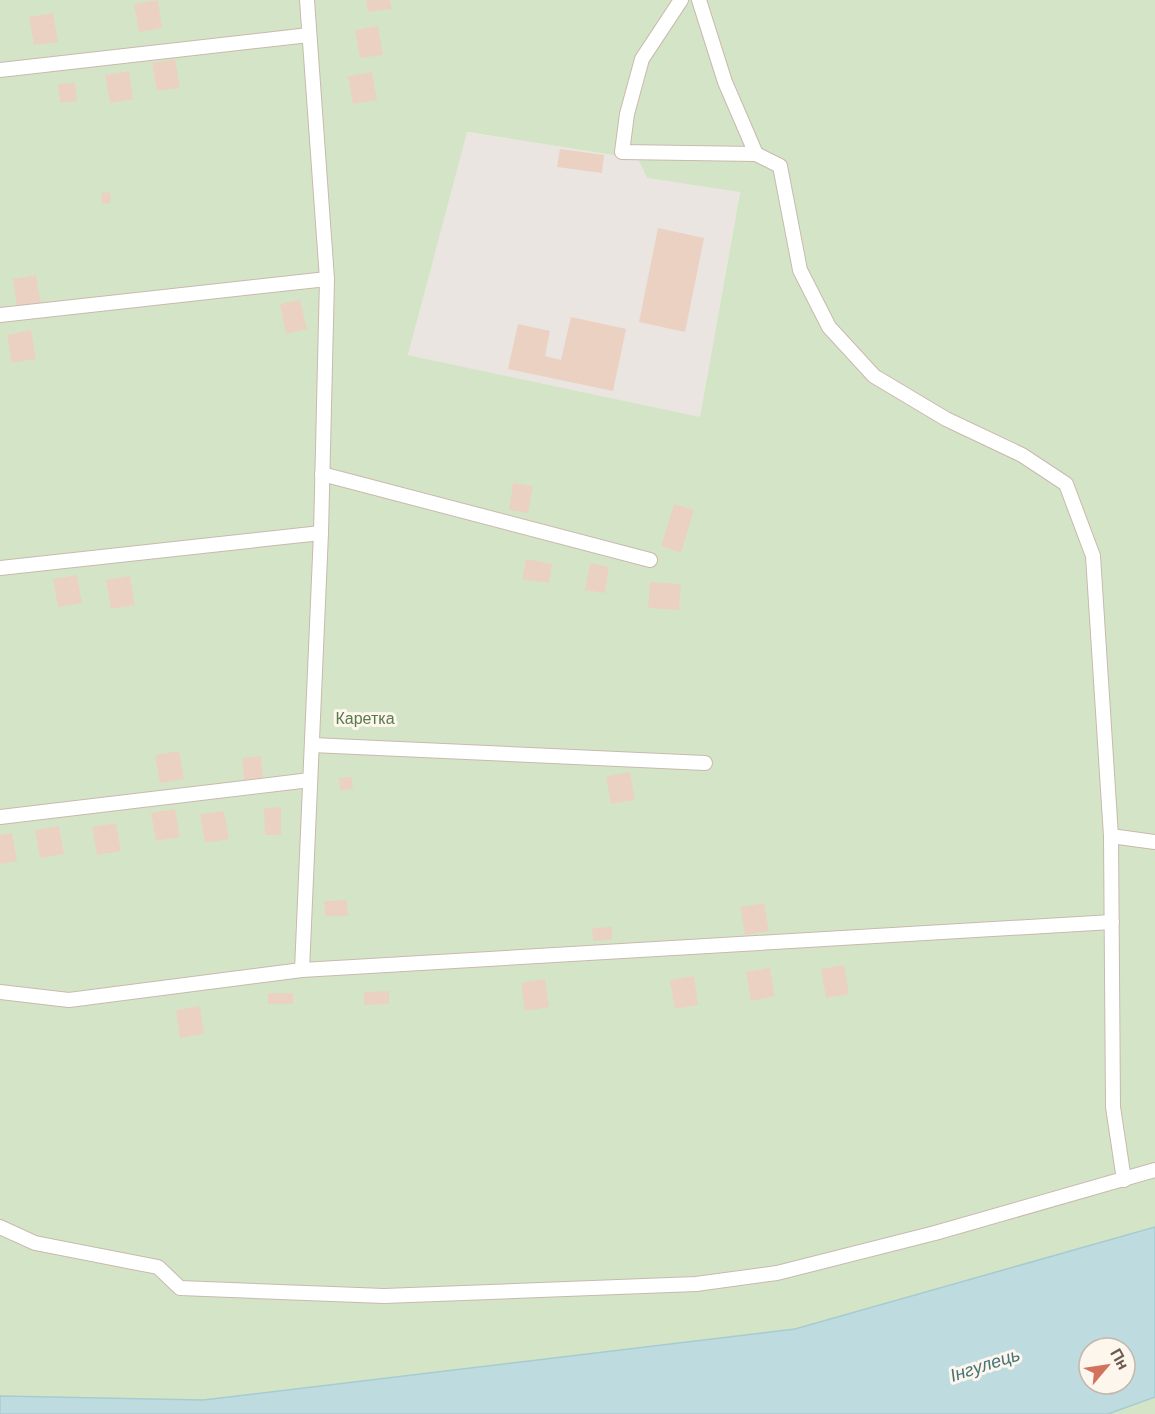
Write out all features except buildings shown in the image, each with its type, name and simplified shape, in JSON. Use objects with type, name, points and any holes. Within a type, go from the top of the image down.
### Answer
[{"type":"lane","points":[[302,970],[321,533],[327,279],[307,0]]},
{"type":"lane","points":[[681,0],[642,59],[627,114],[622,152],[756,154],[780,166],[800,270],[829,327],[874,376],[946,419],[1022,455],[1065,483],[1093,556],[1111,836],[1113,1107],[1124,1180]]},
{"type":"lane","points":[[699,0],[725,82],[756,154]]},
{"type":"lane","points":[[0,70],[309,35]]},
{"type":"lane","points":[[0,315],[327,279]]},
{"type":"lane","points":[[322,474],[650,560]]},
{"type":"lane","points":[[0,568],[321,533]]},
{"type":"lane","points":[[312,745],[705,764]]},
{"type":"lane","points":[[0,817],[310,780]]},
{"type":"lane","points":[[1111,836],[1155,842]]},
{"type":"lane","points":[[0,992],[69,1000],[302,970],[1112,922]]},
{"type":"lane","points":[[0,1227],[35,1242],[158,1267],[180,1288],[384,1296],[696,1284],[789,1270],[935,1233],[1155,1170]]},
{"type":"shaded area","points":[[466,132],[638,159],[647,178],[740,191],[700,418],[408,355]]},
{"type":"green space","name":"Каретка","points":[[0,0],[1155,0],[1155,1227],[795,1329],[203,1400],[0,1396]],"holes":[[[467,132],[638,159],[647,178],[740,192],[700,417],[408,355]]]},
{"type":"green space","points":[[1155,1397],[1155,1414],[1108,1414]]},
{"type":"water","name":"Інгулець","points":[[1155,1227],[1155,1397],[1108,1414],[0,1414],[0,1396],[203,1400],[795,1329]]}]
